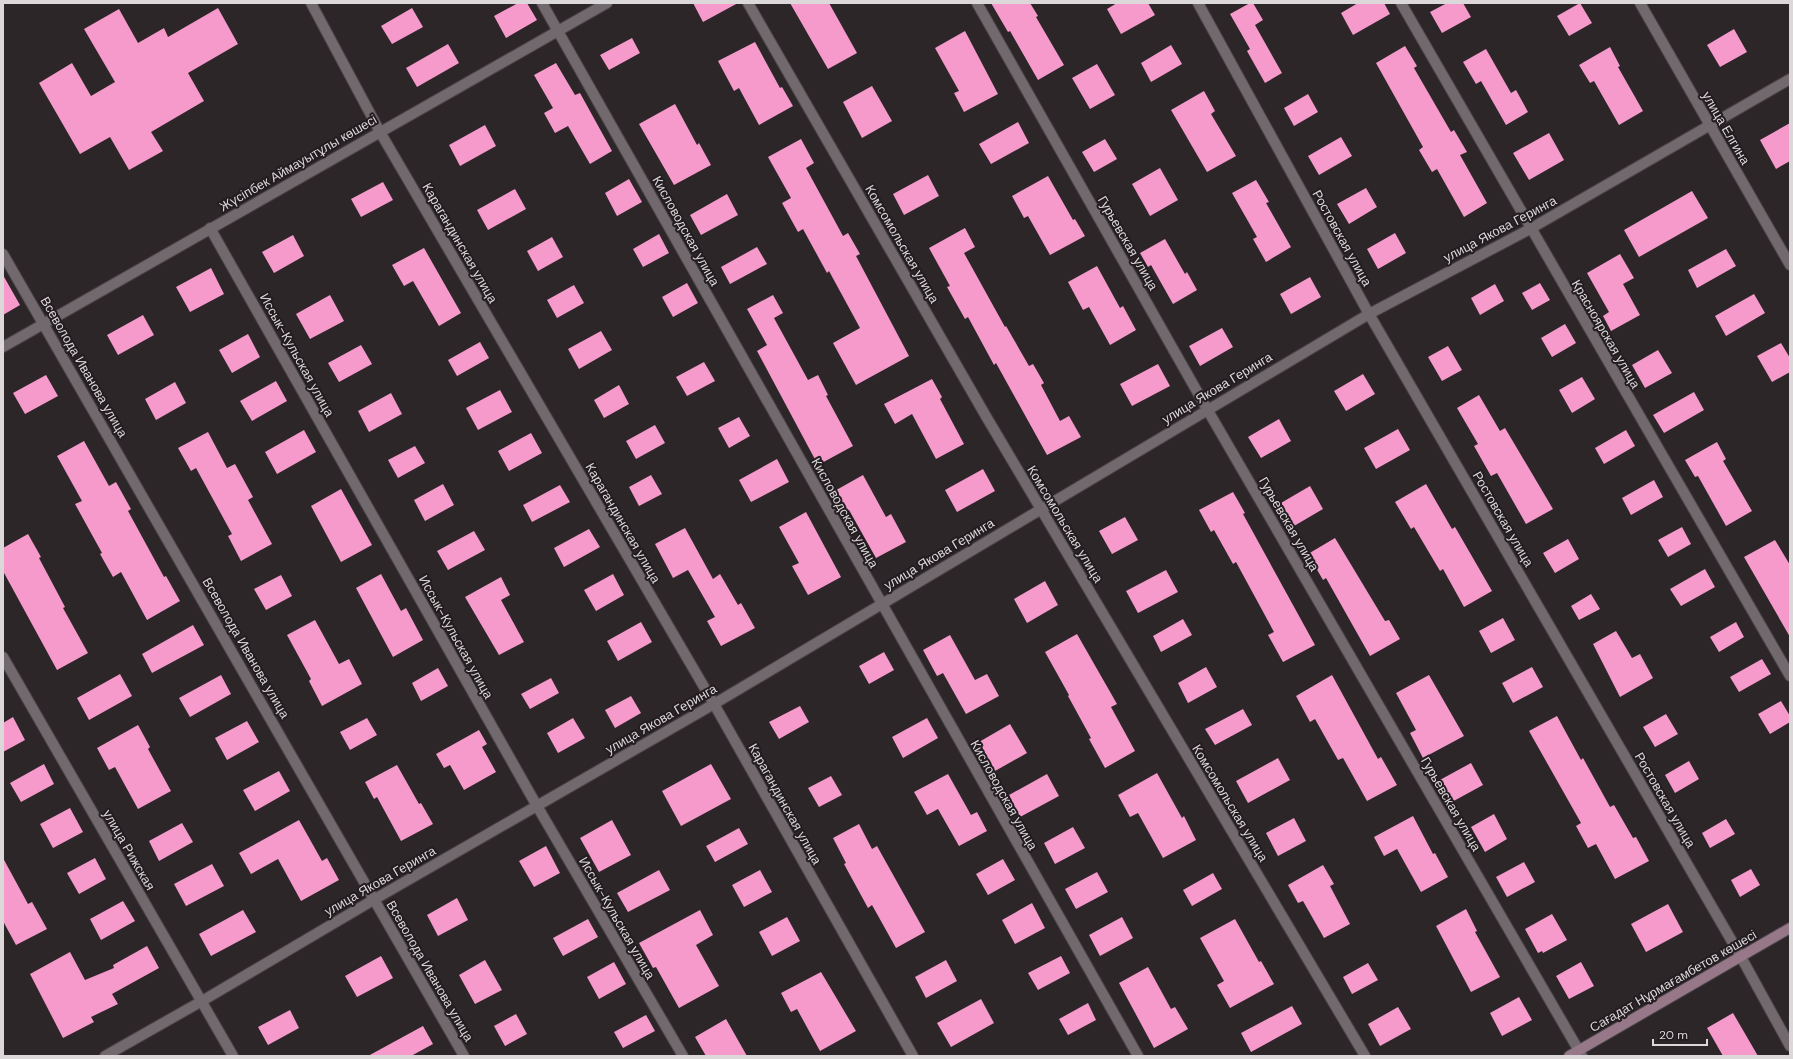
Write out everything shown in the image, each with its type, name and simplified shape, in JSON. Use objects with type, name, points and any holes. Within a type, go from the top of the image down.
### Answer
[{"type":"main road","name":"Сағадат Нұрмағамбетов көшесі","points":[[1569,1056],[1581,1053],[1790,928]]},
{"type":"street","name":"Карагандинская улица","points":[[311,3],[380,132],[714,704],[913,1056]]},
{"type":"street","name":"Кисловодская улица","points":[[542,3],[1138,1056]]},
{"type":"street","name":"Жүсіпбек Аймауытұлы көшесі","points":[[3,347],[607,3]]},
{"type":"street","name":"Комсомольская улица","points":[[748,3],[1041,508],[1365,1056]]},
{"type":"street","name":"Гурьевская улица","points":[[977,3],[1207,409],[1581,1053]]},
{"type":"street","name":"Ростовская улица","points":[[1198,3],[1369,314],[1741,956],[1790,1046]]},
{"type":"street","name":"Красноярская улица","points":[[1401,3],[1530,229],[1790,676]]},
{"type":"street","name":"улица Елгина","points":[[1640,3],[1709,126],[1790,265]]},
{"type":"street","name":"улица Якова Геринга","points":[[105,1056],[202,1001],[374,899],[714,704],[1207,409],[1369,314],[1530,229],[1790,80]]},
{"type":"street","name":"Иссык-Кульская улица","points":[[210,228],[537,806],[683,1056]]},
{"type":"street","name":"Всеволода Иванова улица","points":[[3,254],[464,1056]]},
{"type":"street","name":"улица Рижская","points":[[3,657],[233,1056]]},
{"type":"building","points":[[518,3],[527,3],[537,20],[506,38],[494,16]]},
{"type":"building","points":[[693,3],[738,3],[703,22]]},
{"type":"building","points":[[790,3],[829,3],[857,53],[828,69]]},
{"type":"building","points":[[991,3],[1030,3],[1038,16],[1036,17],[1064,65],[1038,80],[1010,31],[1008,32]]},
{"type":"building","points":[[1117,3],[1148,3],[1155,15],[1121,34],[1107,9]]},
{"type":"building","points":[[1250,3],[1253,3],[1263,20],[1255,25],[1282,73],[1265,83],[1247,51],[1250,49],[1230,14]]},
{"type":"building","points":[[1358,3],[1384,3],[1390,14],[1353,35],[1341,13]]},
{"type":"building","points":[[1447,3],[1463,3],[1471,17],[1442,33],[1430,12]]},
{"type":"building","points":[[1580,3],[1592,23],[1569,36],[1557,16]]},
{"type":"building","points":[[218,8],[238,44],[188,73],[204,101],[151,132],[163,151],[129,170],[110,137],[80,154],[39,83],[72,63],[91,96],[115,82],[84,29],[119,9],[138,43],[164,28],[168,37]]},
{"type":"building","points":[[412,8],[423,27],[392,44],[381,26]]},
{"type":"building","points":[[1734,29],[1747,52],[1720,67],[1707,45]]},
{"type":"building","points":[[965,31],[998,94],[964,112],[954,93],[959,91],[935,48]]},
{"type":"building","points":[[632,38],[640,53],[609,70],[600,55]]},
{"type":"building","points":[[755,42],[780,88],[782,87],[793,106],[759,125],[739,88],[734,91],[718,61]]},
{"type":"building","points":[[448,44],[459,63],[417,87],[406,68]]},
{"type":"building","points":[[1171,45],[1182,64],[1151,82],[1141,63]]},
{"type":"building","points":[[1405,46],[1417,66],[1414,68],[1451,132],[1454,130],[1467,152],[1460,155],[1487,203],[1464,217],[1437,169],[1432,172],[1419,150],[1423,147],[1376,63]]},
{"type":"building","points":[[1610,47],[1620,66],[1618,67],[1643,111],[1619,125],[1594,81],[1590,83],[1579,65]]},
{"type":"building","points":[[1486,49],[1511,93],[1516,90],[1528,112],[1506,125],[1481,81],[1476,84],[1463,62]]},
{"type":"building","points":[[556,63],[575,95],[580,93],[612,151],[590,164],[568,126],[555,133],[544,113],[553,108],[534,75]]},
{"type":"building","points":[[1097,64],[1115,95],[1090,109],[1072,78]]},
{"type":"building","points":[[872,86],[892,121],[862,138],[843,102]]},
{"type":"building","points":[[1204,91],[1215,111],[1211,114],[1236,156],[1207,172],[1171,110]]},
{"type":"building","points":[[1308,94],[1318,112],[1294,126],[1284,108]]},
{"type":"building","points":[[675,104],[697,145],[699,143],[711,165],[674,185],[639,124]]},
{"type":"building","points":[[1018,122],[1029,143],[991,164],[979,144]]},
{"type":"building","points":[[1790,123],[1790,161],[1776,169],[1760,140]]},
{"type":"building","points":[[485,125],[496,146],[460,166],[449,145]]},
{"type":"building","points":[[1549,133],[1564,160],[1529,180],[1513,153]]},
{"type":"building","points":[[1341,137],[1352,156],[1319,175],[1308,156]]},
{"type":"building","points":[[801,139],[814,163],[806,168],[843,236],[848,233],[860,254],[856,256],[909,356],[856,385],[833,343],[860,328],[829,271],[827,273],[803,229],[798,232],[782,203],[791,198],[768,157]]},
{"type":"building","points":[[1105,139],[1117,159],[1094,172],[1082,152]]},
{"type":"building","points":[[1160,168],[1178,200],[1150,216],[1132,184]]},
{"type":"building","points":[[928,175],[939,196],[904,215],[893,194]]},
{"type":"building","points":[[1048,176],[1073,220],[1075,219],[1085,236],[1050,255],[1028,216],[1024,218],[1012,196]]},
{"type":"building","points":[[629,179],[642,202],[617,216],[605,193]]},
{"type":"building","points":[[1256,180],[1269,202],[1266,203],[1291,247],[1266,262],[1253,239],[1257,237],[1232,193]]},
{"type":"building","points":[[383,182],[393,200],[361,217],[351,199]]},
{"type":"building","points":[[1366,188],[1377,207],[1349,224],[1337,204]]},
{"type":"building","points":[[515,189],[526,209],[488,230],[477,210]]},
{"type":"building","points":[[1692,191],[1708,218],[1639,257],[1624,230]]},
{"type":"building","points":[[727,194],[738,215],[701,235],[690,215]]},
{"type":"building","points":[[965,228],[975,247],[964,253],[1005,327],[1006,326],[1029,366],[1033,364],[1044,383],[1041,385],[1060,421],[1069,416],[1081,437],[1047,455],[996,363],[994,365],[968,317],[965,319],[947,287],[950,286],[929,248]]},
{"type":"building","points":[[1395,233],[1406,253],[1378,269],[1367,249]]},
{"type":"building","points":[[659,234],[669,253],[643,267],[633,249]]},
{"type":"building","points":[[293,235],[304,256],[274,273],[262,252]]},
{"type":"building","points":[[552,237],[563,257],[538,271],[527,251]]},
{"type":"building","points":[[1165,239],[1185,274],[1187,272],[1197,290],[1173,304],[1151,265],[1148,267],[1140,253]]},
{"type":"building","points":[[757,247],[767,264],[730,284],[721,267]]},
{"type":"building","points":[[424,248],[461,313],[439,326],[413,281],[404,286],[392,265]]},
{"type":"building","points":[[1726,249],[1736,266],[1697,288],[1688,270]]},
{"type":"building","points":[[1620,254],[1634,278],[1623,284],[1640,315],[1611,331],[1603,316],[1609,312],[1587,273]]},
{"type":"building","points":[[1097,266],[1120,308],[1123,306],[1136,330],[1110,345],[1089,307],[1083,310],[1068,282]]},
{"type":"building","points":[[211,268],[224,294],[190,312],[176,287]]},
{"type":"building","points":[[3,275],[20,305],[3,315]]},
{"type":"building","points":[[1310,277],[1321,297],[1291,314],[1280,294]]},
{"type":"building","points":[[687,283],[698,303],[673,317],[662,297]]},
{"type":"building","points":[[1540,283],[1550,300],[1532,310],[1522,293]]},
{"type":"building","points":[[1495,284],[1504,301],[1480,315],[1471,298]]},
{"type":"building","points":[[574,285],[584,303],[557,318],[547,300]]},
{"type":"building","points":[[1754,294],[1765,313],[1726,336],[1715,316]]},
{"type":"building","points":[[330,295],[344,321],[310,339],[296,314]]},
{"type":"building","points":[[773,295],[783,313],[774,318],[808,380],[818,375],[828,395],[826,396],[853,446],[818,465],[757,351],[767,345],[747,309]]},
{"type":"building","points":[[143,315],[154,335],[118,355],[107,335]]},
{"type":"building","points":[[1565,324],[1576,343],[1552,357],[1541,338]]},
{"type":"building","points":[[1222,328],[1233,347],[1200,366],[1189,346]]},
{"type":"building","points":[[601,331],[612,350],[579,369],[568,349]]},
{"type":"building","points":[[248,334],[260,357],[232,373],[219,350]]},
{"type":"building","points":[[480,342],[489,358],[457,376],[448,360]]},
{"type":"building","points":[[1781,343],[1790,358],[1790,372],[1772,382],[1757,356]]},
{"type":"building","points":[[361,345],[372,364],[339,382],[328,363]]},
{"type":"building","points":[[1448,346],[1462,370],[1442,381],[1428,357]]},
{"type":"building","points":[[1658,350],[1672,373],[1645,388],[1632,365]]},
{"type":"building","points":[[704,362],[715,381],[687,396],[676,377]]},
{"type":"building","points":[[1158,364],[1170,386],[1132,406],[1120,384]]},
{"type":"building","points":[[1363,374],[1375,394],[1346,411],[1334,391]]},
{"type":"building","points":[[46,375],[58,396],[25,414],[13,393]]},
{"type":"building","points":[[1582,377],[1595,399],[1572,413],[1559,390]]},
{"type":"building","points":[[932,379],[942,397],[940,399],[964,444],[936,459],[912,414],[895,424],[884,404]]},
{"type":"building","points":[[276,381],[287,401],[252,421],[240,401]]},
{"type":"building","points":[[175,382],[186,403],[156,420],[145,399]]},
{"type":"building","points":[[619,385],[629,404],[604,418],[594,400]]},
{"type":"building","points":[[500,390],[512,412],[478,430],[466,408]]},
{"type":"building","points":[[1694,392],[1704,410],[1664,433],[1653,415]]},
{"type":"building","points":[[391,393],[402,414],[369,432],[358,411]]},
{"type":"building","points":[[1479,395],[1500,431],[1505,428],[1553,509],[1526,524],[1497,473],[1491,476],[1474,446],[1478,444],[1457,408]]},
{"type":"building","points":[[739,417],[750,436],[729,448],[718,428]]},
{"type":"building","points":[[1279,419],[1291,441],[1261,458],[1248,437]]},
{"type":"building","points":[[655,425],[665,443],[636,459],[626,441]]},
{"type":"building","points":[[1398,429],[1410,450],[1376,469],[1364,448]]},
{"type":"building","points":[[304,430],[316,452],[277,474],[265,452]]},
{"type":"building","points":[[1626,430],[1635,446],[1604,464],[1595,448]]},
{"type":"building","points":[[208,432],[227,468],[235,464],[253,497],[248,500],[272,544],[241,561],[228,536],[232,534],[196,468],[191,471],[178,448]]},
{"type":"building","points":[[531,433],[542,453],[509,471],[498,451]]},
{"type":"building","points":[[84,441],[109,486],[116,482],[131,509],[128,511],[164,577],[166,576],[180,601],[147,620],[121,572],[113,577],[100,554],[102,553],[75,504],[82,501],[57,456]]},
{"type":"building","points":[[1717,442],[1726,459],[1723,461],[1752,511],[1726,526],[1698,476],[1695,477],[1685,460]]},
{"type":"building","points":[[415,446],[425,463],[398,478],[388,460]]},
{"type":"building","points":[[777,459],[789,482],[751,502],[739,480]]},
{"type":"building","points":[[983,469],[995,491],[957,512],[945,490]]},
{"type":"building","points":[[651,475],[662,494],[639,506],[629,487]]},
{"type":"building","points":[[863,475],[886,517],[891,514],[906,542],[876,558],[849,510],[843,513],[831,493]]},
{"type":"building","points":[[1654,480],[1663,497],[1631,515],[1622,498]]},
{"type":"building","points":[[443,484],[454,505],[425,521],[414,500]]},
{"type":"building","points":[[1426,484],[1452,529],[1455,527],[1492,591],[1464,607],[1443,569],[1440,571],[1414,527],[1411,529],[1395,502]]},
{"type":"building","points":[[560,485],[570,502],[532,522],[523,505]]},
{"type":"building","points":[[1310,486],[1323,509],[1294,526],[1281,503]]},
{"type":"building","points":[[341,489],[372,545],[341,562],[311,506]]},
{"type":"building","points":[[1233,492],[1245,513],[1243,514],[1315,645],[1283,662],[1268,635],[1274,632],[1236,562],[1233,564],[1214,530],[1211,532],[1199,510]]},
{"type":"building","points":[[806,512],[841,577],[808,595],[792,566],[799,563],[779,527]]},
{"type":"building","points":[[1125,517],[1138,540],[1112,554],[1099,531]]},
{"type":"building","points":[[1682,527],[1691,544],[1668,557],[1658,540]]},
{"type":"building","points":[[685,528],[713,579],[720,574],[738,605],[741,603],[755,628],[721,646],[707,621],[715,617],[688,570],[673,578],[655,544]]},
{"type":"building","points":[[589,529],[600,547],[564,567],[554,548]]},
{"type":"building","points":[[474,531],[485,550],[448,570],[437,551]]},
{"type":"building","points":[[28,534],[65,607],[63,608],[88,653],[57,670],[3,571],[3,548]]},
{"type":"building","points":[[1335,538],[1385,621],[1389,620],[1400,639],[1370,656],[1326,578],[1323,580],[1308,554]]},
{"type":"building","points":[[1568,539],[1579,559],[1555,573],[1543,553]]},
{"type":"building","points":[[1775,540],[1790,565],[1790,637],[1744,557]]},
{"type":"building","points":[[1705,569],[1715,587],[1681,606],[1670,589]]},
{"type":"building","points":[[1166,570],[1178,592],[1138,613],[1126,591]]},
{"type":"building","points":[[381,574],[401,611],[406,608],[423,640],[393,657],[356,588]]},
{"type":"building","points":[[613,574],[624,595],[596,611],[584,590]]},
{"type":"building","points":[[281,575],[292,596],[266,610],[254,589]]},
{"type":"building","points":[[501,577],[510,595],[501,600],[524,642],[499,655],[465,597]]},
{"type":"building","points":[[1045,581],[1058,605],[1027,623],[1014,599]]},
{"type":"building","points":[[1591,594],[1600,609],[1579,620],[1571,606]]},
{"type":"building","points":[[1503,618],[1515,640],[1491,653],[1479,631]]},
{"type":"building","points":[[1183,619],[1192,635],[1161,652],[1153,636]]},
{"type":"building","points":[[315,620],[339,664],[349,659],[362,684],[322,706],[309,681],[311,679],[287,635]]},
{"type":"building","points":[[641,622],[652,642],[618,661],[607,641]]},
{"type":"building","points":[[1736,622],[1744,637],[1719,652],[1710,637]]},
{"type":"building","points":[[193,625],[204,645],[152,673],[142,654]]},
{"type":"building","points":[[1616,631],[1632,658],[1640,654],[1653,678],[1620,697],[1593,644]]},
{"type":"building","points":[[1077,634],[1117,704],[1111,707],[1135,751],[1105,768],[1089,739],[1091,738],[1068,696],[1069,695],[1045,652]]},
{"type":"building","points":[[950,635],[975,680],[987,674],[999,696],[966,714],[943,673],[937,676],[923,650]]},
{"type":"building","points":[[884,652],[894,670],[869,684],[859,666]]},
{"type":"building","points":[[1762,659],[1771,674],[1739,692],[1730,677]]},
{"type":"building","points":[[1206,667],[1217,687],[1188,703],[1178,683]]},
{"type":"building","points":[[1532,667],[1543,687],[1513,703],[1502,683]]},
{"type":"building","points":[[438,668],[448,686],[421,701],[412,683]]},
{"type":"building","points":[[120,674],[132,696],[89,720],[77,698]]},
{"type":"building","points":[[221,675],[231,694],[190,717],[179,698]]},
{"type":"building","points":[[1332,675],[1378,759],[1381,757],[1397,785],[1367,801],[1343,758],[1338,760],[1315,719],[1310,722],[1296,696]]},
{"type":"building","points":[[1429,675],[1464,736],[1423,758],[1410,733],[1416,730],[1396,693]]},
{"type":"building","points":[[551,678],[559,693],[530,709],[521,694]]},
{"type":"building","points":[[631,696],[641,713],[615,728],[605,710]]},
{"type":"building","points":[[1781,701],[1790,716],[1790,722],[1770,734],[1758,714]]},
{"type":"building","points":[[800,706],[809,722],[779,739],[769,722]]},
{"type":"building","points":[[1243,709],[1252,725],[1215,745],[1205,729]]},
{"type":"building","points":[[1666,714],[1678,734],[1655,747],[1643,727]]},
{"type":"building","points":[[1557,716],[1581,760],[1583,758],[1610,807],[1614,805],[1633,838],[1636,837],[1649,861],[1615,879],[1596,844],[1588,848],[1576,826],[1581,823],[1529,731]]},
{"type":"building","points":[[13,717],[25,740],[3,752],[3,723]]},
{"type":"building","points":[[367,718],[377,735],[350,750],[340,732]]},
{"type":"building","points":[[573,718],[585,738],[558,753],[547,733]]},
{"type":"building","points":[[927,718],[938,738],[903,758],[892,737]]},
{"type":"building","points":[[247,721],[259,742],[227,760],[215,738]]},
{"type":"building","points":[[1010,724],[1027,753],[995,771],[979,742]]},
{"type":"building","points":[[138,725],[150,747],[148,749],[171,791],[138,809],[115,767],[109,770],[97,748]]},
{"type":"building","points":[[479,730],[487,744],[482,747],[496,772],[464,790],[450,765],[444,768],[436,754]]},
{"type":"building","points":[[1278,758],[1290,780],[1248,803],[1236,781]]},
{"type":"building","points":[[1689,761],[1699,779],[1675,793],[1665,775]]},
{"type":"building","points":[[1471,763],[1483,785],[1450,803],[1438,781]]},
{"type":"building","points":[[44,764],[54,784],[21,802],[10,783]]},
{"type":"building","points":[[711,764],[731,799],[681,826],[662,791]]},
{"type":"building","points":[[397,765],[419,804],[421,803],[433,824],[401,841],[377,797],[374,799],[365,782]]},
{"type":"building","points":[[279,771],[290,791],[255,811],[243,790]]},
{"type":"building","points":[[1157,773],[1182,818],[1184,816],[1196,840],[1163,858],[1138,813],[1130,817],[1118,795]]},
{"type":"building","points":[[948,774],[971,815],[977,812],[987,831],[959,846],[938,809],[927,815],[914,792]]},
{"type":"building","points":[[1047,774],[1059,796],[1020,817],[1009,795]]},
{"type":"building","points":[[831,776],[842,795],[819,807],[808,788]]},
{"type":"building","points":[[70,808],[83,832],[53,848],[40,824]]},
{"type":"building","points":[[1494,814],[1507,839],[1485,852],[1471,827]]},
{"type":"building","points":[[1413,816],[1433,854],[1435,853],[1448,877],[1421,892],[1397,849],[1384,856],[1374,837]]},
{"type":"building","points":[[1294,818],[1306,841],[1278,856],[1266,833]]},
{"type":"building","points":[[1726,819],[1735,834],[1710,848],[1702,833]]},
{"type":"building","points":[[299,820],[322,861],[327,858],[339,880],[301,901],[278,859],[251,874],[239,853]]},
{"type":"building","points":[[612,820],[631,855],[599,872],[580,838]]},
{"type":"building","points":[[182,823],[193,842],[159,861],[149,841]]},
{"type":"building","points":[[859,824],[872,849],[877,846],[925,932],[896,948],[872,905],[868,908],[844,864],[846,863],[833,838]]},
{"type":"building","points":[[1073,827],[1085,848],[1055,864],[1044,843]]},
{"type":"building","points":[[739,828],[748,844],[715,862],[706,846]]},
{"type":"building","points":[[546,846],[560,873],[534,887],[519,861]]},
{"type":"building","points":[[3,858],[28,904],[32,902],[47,929],[16,945],[3,921]]},
{"type":"building","points":[[95,858],[106,879],[79,894],[67,873]]},
{"type":"building","points":[[1003,859],[1015,880],[988,895],[976,874]]},
{"type":"building","points":[[1524,862],[1535,882],[1507,897],[1496,877]]},
{"type":"building","points":[[212,864],[224,886],[186,906],[174,884]]},
{"type":"building","points":[[1323,865],[1334,884],[1330,886],[1350,924],[1324,938],[1303,901],[1298,903],[1288,885]]},
{"type":"building","points":[[1751,869],[1760,885],[1740,897],[1731,880]]},
{"type":"building","points":[[659,870],[670,890],[628,912],[617,893]]},
{"type":"building","points":[[760,870],[772,892],[744,907],[732,885]]},
{"type":"building","points":[[1097,872],[1108,892],[1076,909],[1065,889]]},
{"type":"building","points":[[1213,873],[1222,889],[1192,906],[1183,890]]},
{"type":"building","points":[[457,898],[468,920],[438,936],[427,915]]},
{"type":"building","points":[[123,901],[135,921],[101,940],[90,919]]},
{"type":"building","points":[[1032,903],[1045,928],[1015,944],[1002,920]]},
{"type":"building","points":[[1668,904],[1683,932],[1646,952],[1631,924]]},
{"type":"building","points":[[1466,909],[1477,931],[1475,932],[1500,977],[1471,992],[1436,926]]},
{"type":"building","points":[[243,910],[256,932],[211,956],[199,934]]},
{"type":"building","points":[[700,910],[713,935],[696,945],[719,986],[679,1008],[656,967],[653,968],[639,943]]},
{"type":"building","points":[[1552,914],[1567,940],[1543,953],[1542,951],[1538,953],[1525,929]]},
{"type":"building","points":[[787,917],[800,941],[772,956],[759,932]]},
{"type":"building","points":[[1122,917],[1133,938],[1100,956],[1089,935]]},
{"type":"building","points":[[588,919],[598,937],[563,956],[553,938]]},
{"type":"building","points":[[1235,919],[1259,962],[1261,961],[1274,984],[1230,1008],[1217,985],[1224,981],[1200,938]]},
{"type":"building","points":[[147,946],[159,968],[112,994],[118,1004],[91,1017],[94,1022],[63,1038],[30,974],[70,952],[85,980],[114,968],[113,965]]},
{"type":"building","points":[[381,956],[393,978],[357,997],[345,976]]},
{"type":"building","points":[[1061,956],[1070,973],[1038,990],[1028,973]]},
{"type":"building","points":[[485,960],[502,990],[475,1004],[459,975]]},
{"type":"building","points":[[946,960],[957,981],[926,998],[915,977]]},
{"type":"building","points":[[614,962],[626,984],[599,999],[587,977]]},
{"type":"building","points":[[1581,962],[1594,986],[1569,999],[1556,976]]},
{"type":"building","points":[[1368,963],[1378,980],[1352,994],[1343,977]]},
{"type":"building","points":[[1148,967],[1171,1009],[1175,1007],[1188,1029],[1154,1048],[1119,983]]},
{"type":"building","points":[[821,972],[856,1031],[820,1051],[797,1009],[791,1012],[781,993]]},
{"type":"building","points":[[1519,997],[1532,1020],[1502,1036],[1490,1013]]},
{"type":"building","points":[[981,999],[994,1023],[951,1047],[937,1023]]},
{"type":"building","points":[[1088,1003],[1096,1020],[1068,1035],[1059,1019]]},
{"type":"building","points":[[1292,1006],[1302,1024],[1251,1052],[1241,1033]]},
{"type":"building","points":[[1398,1007],[1411,1029],[1380,1046],[1368,1024]]},
{"type":"building","points":[[290,1010],[299,1028],[268,1045],[258,1027]]},
{"type":"building","points":[[1733,1013],[1758,1056],[1723,1056],[1707,1028]]},
{"type":"building","points":[[516,1014],[527,1034],[505,1046],[494,1026]]},
{"type":"building","points":[[646,1015],[655,1031],[623,1048],[614,1032]]},
{"type":"building","points":[[726,1019],[747,1056],[706,1056],[695,1037]]},
{"type":"building","points":[[423,1026],[433,1044],[411,1056],[368,1056]]}]
